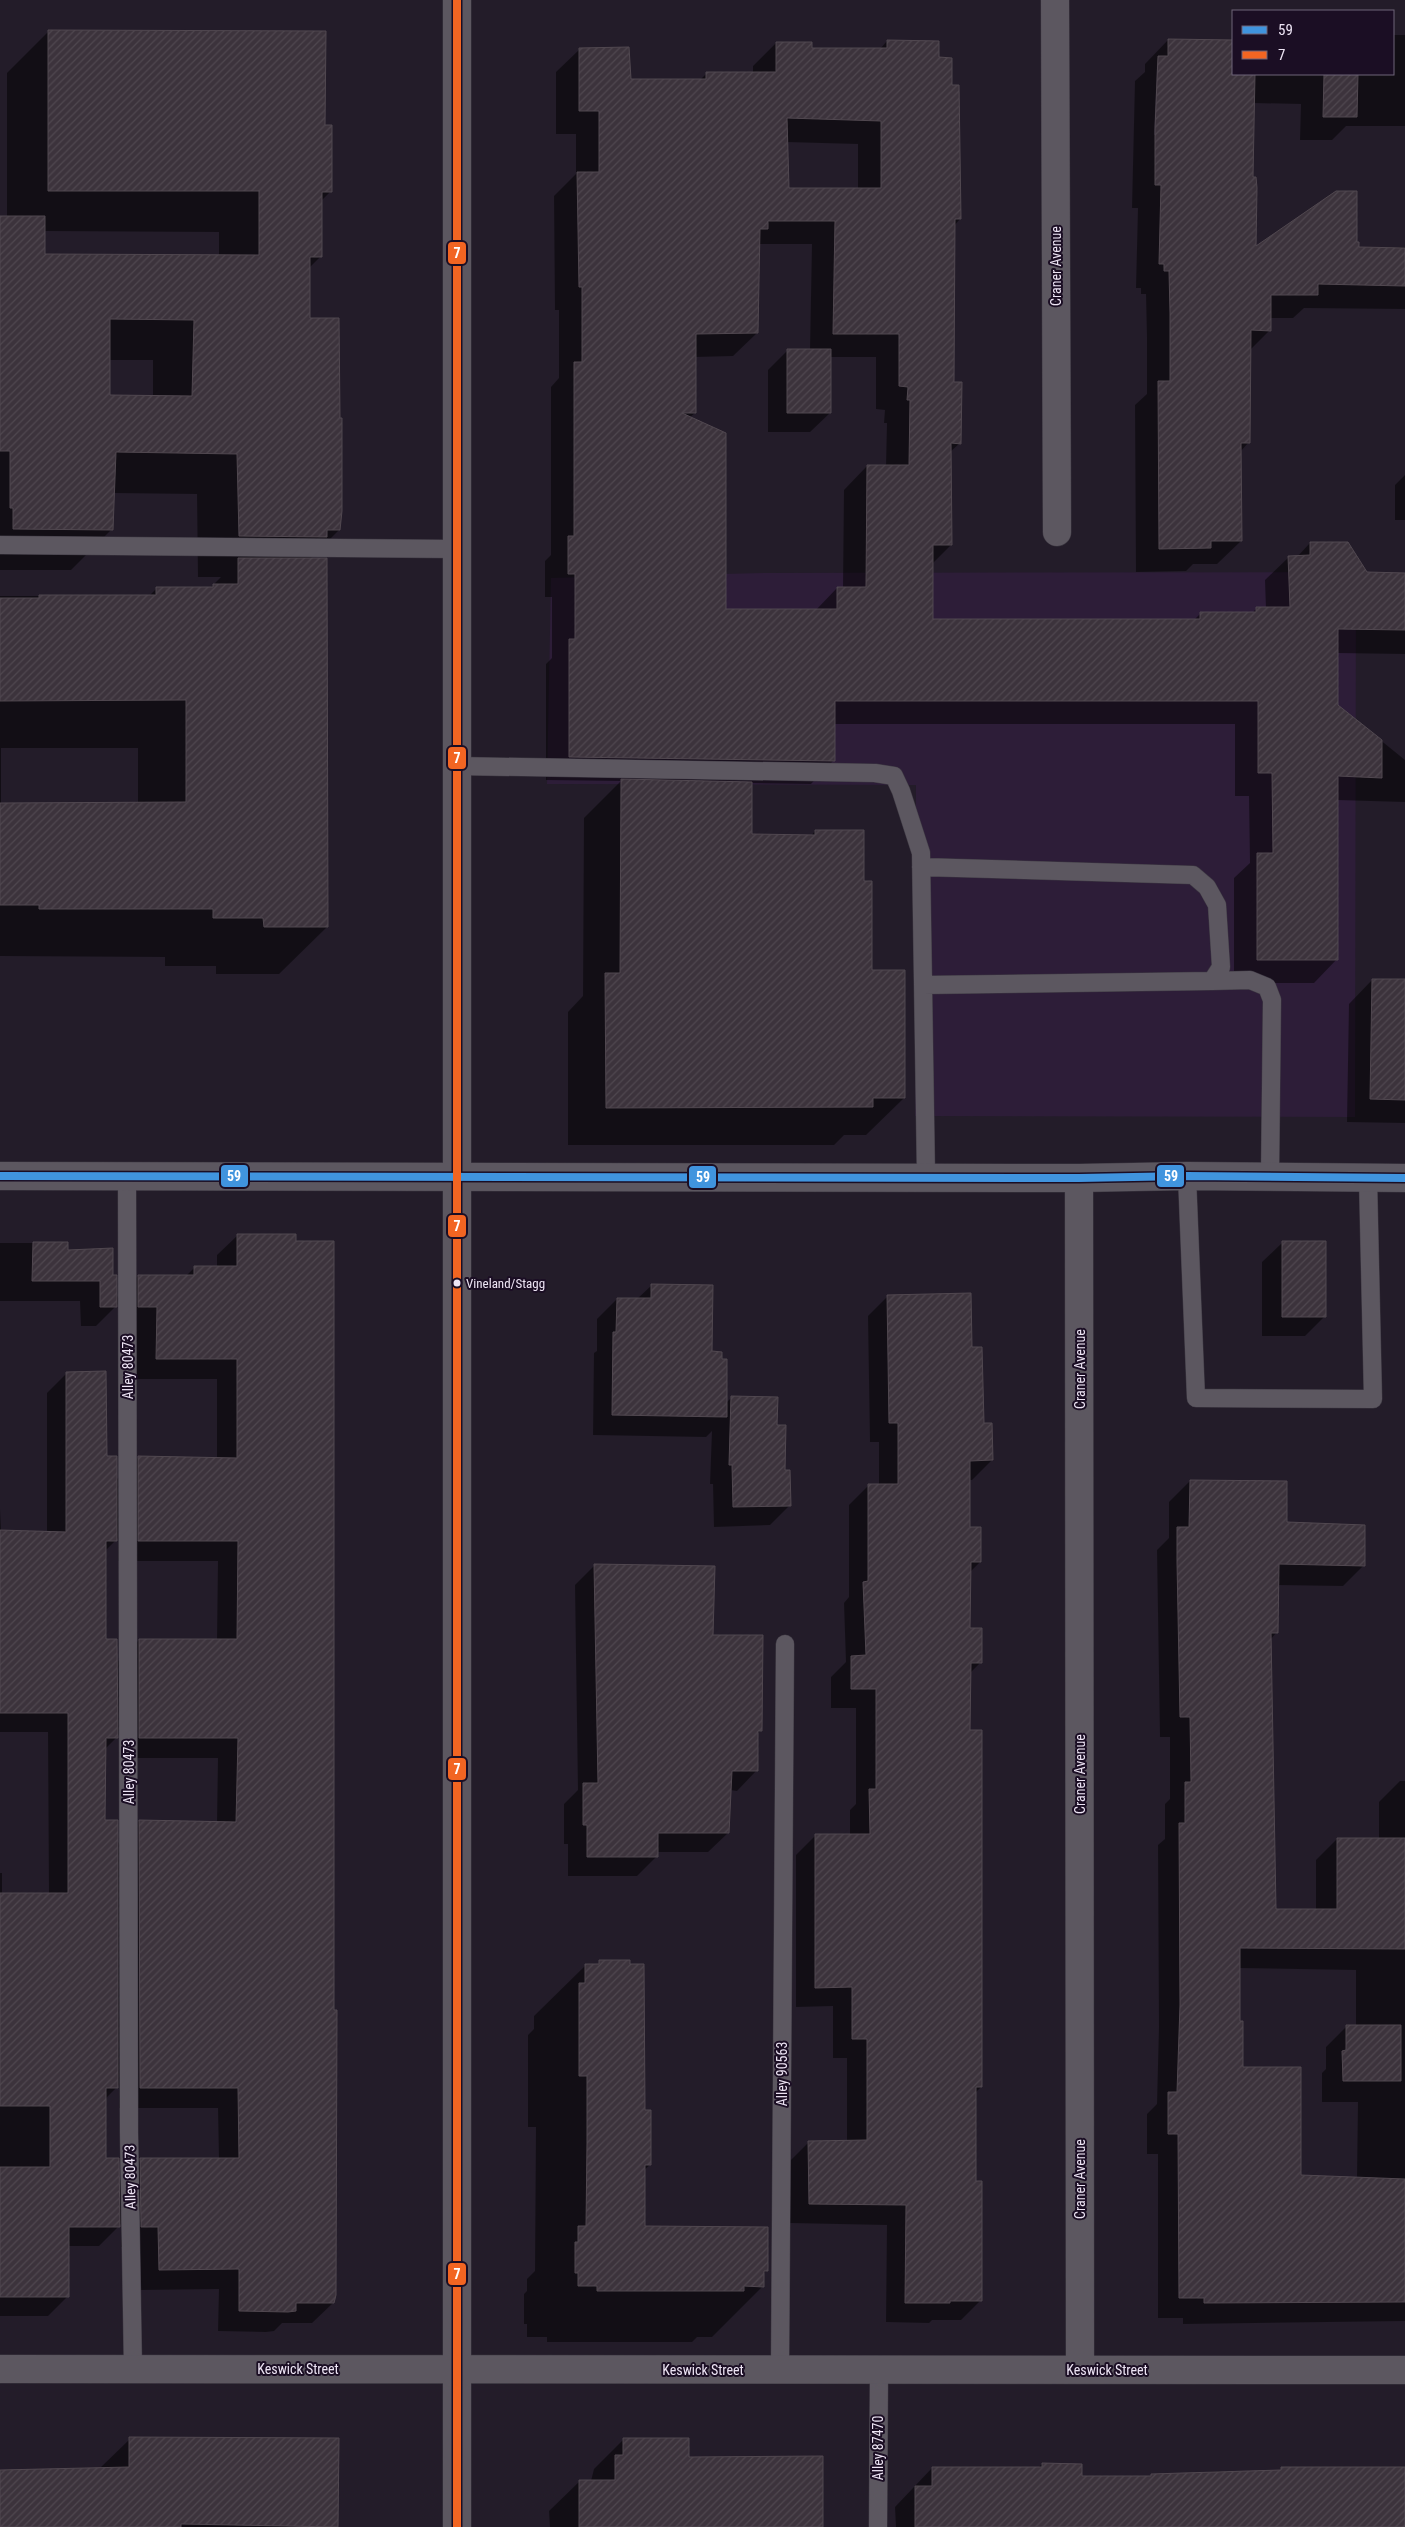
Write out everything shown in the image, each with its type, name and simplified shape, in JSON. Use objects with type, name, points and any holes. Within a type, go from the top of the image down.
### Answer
[{"type":"street","points":[[457,0],[457,2527]]},
{"type":"street","name":"Craner Avenue","points":[[1055,0],[1057,532]]},
{"type":"street","points":[[0,1176],[456,1175],[1079,1178],[1187,1176],[1405,1178]]},
{"type":"street","name":"Craner Avenue","points":[[1079,1178],[1080,2370]]},
{"type":"street","name":"Keswick Street","points":[[0,2369],[1405,2370]]},
{"type":"lane","points":[[0,545],[456,549]]},
{"type":"lane","points":[[457,766],[875,773],[894,776],[901,791],[921,853],[926,1176]]},
{"type":"lane","points":[[921,867],[1193,875],[1207,887],[1217,904],[1221,967],[1212,981]]},
{"type":"lane","points":[[923,985],[1250,980],[1267,987],[1272,1000],[1270,1177]]},
{"type":"lane","name":"Alley 80473","points":[[127,1176],[129,2123],[133,2369]]},
{"type":"lane","points":[[1187,1176],[1196,1398],[1373,1399],[1368,1178]]},
{"type":"lane","name":"Alley 90563","points":[[780,2370],[785,1644]]},
{"type":"lane","name":"Alley 87470","points":[[878,2527],[879,2370]]},
{"type":"shaded area","points":[[1356,572],[1355,1117],[915,1116],[916,785],[547,784],[551,578],[763,573]]},
{"type":"building","points":[[48,30],[326,31],[325,125],[332,125],[332,192],[322,192],[322,257],[310,257],[310,318],[339,318],[340,418],[342,418],[342,511],[340,530],[327,530],[327,537],[239,536],[237,454],[116,452],[113,530],[13,529],[13,508],[10,508],[10,451],[0,451],[0,216],[45,216],[45,254],[259,255],[259,191],[48,191]],"holes":[[[110,319],[194,320],[192,396],[110,395]]]},
{"type":"building","points":[[1168,39],[1232,40],[1232,75],[1255,75],[1253,177],[1256,177],[1257,188],[1256,246],[1336,191],[1357,191],[1357,242],[1359,242],[1359,247],[1405,248],[1405,286],[1318,284],[1318,295],[1271,295],[1271,331],[1251,330],[1250,443],[1241,443],[1242,541],[1211,541],[1211,548],[1159,549],[1158,381],[1170,381],[1170,313],[1169,271],[1164,271],[1164,264],[1159,264],[1161,185],[1155,185],[1155,129],[1158,56],[1168,56]]},
{"type":"building","points":[[887,40],[939,41],[939,57],[952,58],[952,85],[959,85],[961,219],[955,219],[954,382],[962,382],[961,444],[951,443],[952,545],[933,545],[933,619],[1200,619],[1200,612],[1256,612],[1256,607],[1290,607],[1288,556],[1310,555],[1310,542],[1348,542],[1367,572],[1405,573],[1405,630],[1338,629],[1338,705],[1382,740],[1382,778],[1338,776],[1338,960],[1257,960],[1257,853],[1273,853],[1272,773],[1258,773],[1258,701],[835,701],[835,761],[569,757],[569,639],[575,639],[575,574],[568,574],[568,536],[574,536],[574,362],[582,362],[582,287],[579,287],[577,172],[599,172],[599,111],[579,111],[579,48],[629,47],[631,79],[706,79],[706,72],[776,72],[776,42],[812,42],[812,48],[887,48]],"holes":[[[787,118],[881,121],[881,188],[789,188]],[[768,221],[835,221],[833,334],[899,334],[899,386],[908,387],[907,400],[910,400],[909,465],[867,465],[866,587],[837,587],[837,609],[726,609],[726,433],[682,413],[696,413],[696,334],[758,333],[760,229],[768,229]]]},
{"type":"building","points":[[1324,75],[1358,75],[1357,117],[1323,117]]},
{"type":"building","points":[[787,349],[831,349],[831,413],[787,413]]},
{"type":"building","points":[[238,558],[327,558],[328,927],[264,927],[263,918],[213,918],[213,909],[39,909],[39,905],[0,905],[0,803],[186,802],[186,700],[0,701],[0,598],[39,598],[39,595],[156,595],[156,587],[213,587],[213,584],[238,584]]},
{"type":"building","points":[[621,779],[752,782],[752,834],[815,835],[815,830],[864,830],[864,881],[872,881],[872,970],[905,970],[905,1098],[873,1098],[873,1107],[606,1108],[605,973],[620,973]]},
{"type":"building","points":[[1372,979],[1405,979],[1405,1100],[1370,1099]]},
{"type":"building","points":[[237,1234],[296,1234],[296,1241],[334,1241],[334,2010],[337,2010],[336,2295],[334,2303],[296,2303],[296,2311],[288,2312],[239,2311],[239,2269],[159,2270],[158,2227],[141,2227],[140,2158],[239,2158],[238,2088],[140,2088],[139,1820],[236,1822],[238,1738],[139,1738],[139,1639],[237,1639],[238,1541],[138,1541],[138,1456],[237,1458],[237,1359],[156,1359],[157,1307],[138,1307],[138,1275],[194,1275],[194,1266],[237,1266]]},
{"type":"building","points":[[1282,1241],[1326,1241],[1326,1317],[1282,1317]]},
{"type":"building","points":[[33,1242],[68,1242],[68,1250],[113,1248],[113,1275],[117,1275],[117,1307],[100,1307],[100,1281],[32,1281]]},
{"type":"building","points":[[651,1284],[713,1285],[712,1351],[722,1352],[722,1359],[727,1359],[727,1417],[612,1415],[613,1332],[616,1332],[617,1298],[651,1298]]},
{"type":"building","points":[[971,1293],[972,1347],[982,1347],[984,1423],[992,1423],[993,1460],[970,1461],[970,1527],[981,1527],[981,1562],[971,1562],[970,1628],[982,1628],[982,1663],[971,1663],[970,1730],[982,1730],[982,2087],[976,2087],[976,2181],[982,2181],[982,2301],[905,2303],[906,2205],[809,2204],[808,2141],[867,2140],[867,2039],[852,2039],[852,1987],[815,1988],[815,1834],[870,1834],[869,1789],[876,1789],[876,1689],[851,1689],[851,1656],[866,1655],[863,1582],[868,1581],[868,1484],[898,1484],[898,1423],[889,1423],[887,1295]]},
{"type":"building","points":[[106,1371],[107,1456],[117,1456],[117,1541],[106,1541],[106,1639],[117,1639],[118,1738],[106,1738],[105,1820],[118,1820],[118,2088],[106,2088],[106,2158],[119,2158],[120,2227],[69,2227],[69,2297],[0,2297],[0,2167],[50,2167],[50,2106],[0,2106],[0,1893],[68,1893],[68,1713],[0,1713],[0,1530],[66,1532],[66,1372]]},
{"type":"building","points":[[731,1396],[778,1397],[777,1425],[786,1425],[785,1470],[790,1470],[791,1506],[733,1507],[732,1465],[729,1465]]},
{"type":"building","points":[[1190,1480],[1287,1481],[1287,1522],[1365,1525],[1365,1566],[1279,1564],[1278,1633],[1271,1633],[1276,1909],[1337,1909],[1337,1838],[1405,1838],[1405,1949],[1240,1948],[1240,2021],[1243,2021],[1243,2067],[1301,2067],[1301,2175],[1405,2179],[1405,2302],[1204,2303],[1204,2298],[1179,2298],[1178,2134],[1168,2134],[1168,2092],[1177,2092],[1180,2005],[1179,1823],[1185,1823],[1185,1782],[1191,1782],[1190,1717],[1180,1717],[1177,1562],[1177,1527],[1189,1527]]},
{"type":"building","points":[[594,1564],[715,1566],[713,1635],[763,1635],[762,1731],[758,1731],[758,1771],[732,1771],[729,1833],[658,1833],[658,1857],[587,1857],[587,1825],[583,1825],[583,1783],[598,1783]]},
{"type":"building","points":[[599,1960],[630,1960],[630,1964],[644,1964],[645,2110],[651,2110],[651,2165],[645,2165],[645,2226],[768,2227],[768,2271],[764,2271],[764,2287],[744,2286],[744,2291],[597,2291],[597,2286],[578,2286],[578,2273],[575,2273],[575,2242],[578,2242],[578,2226],[586,2226],[587,2143],[587,2076],[579,2076],[579,1983],[585,1983],[585,1964],[599,1964]]},
{"type":"building","points":[[1346,2025],[1401,2025],[1401,2081],[1343,2081],[1342,2051],[1346,2050]]},
{"type":"building","points":[[129,2437],[339,2438],[338,2527],[181,2524],[181,2527],[0,2527],[0,2470],[129,2467]]},
{"type":"building","points":[[623,2438],[689,2438],[689,2457],[823,2456],[823,2527],[579,2527],[579,2480],[615,2480],[615,2455],[623,2455]]},
{"type":"building","points":[[1042,2463],[1082,2464],[1082,2476],[1151,2476],[1151,2474],[1281,2470],[1281,2467],[1405,2467],[1405,2527],[915,2527],[915,2486],[932,2486],[932,2467],[1042,2467]]},
{"type":"transit line","name":"7","points":[[457,0],[457,2527]]},
{"type":"transit line","name":"59","points":[[0,1176],[1079,1178],[1187,1176],[1405,1178]]},
{"type":"place","name":"Vineland/Stagg","points":[[457,1283]]}]
